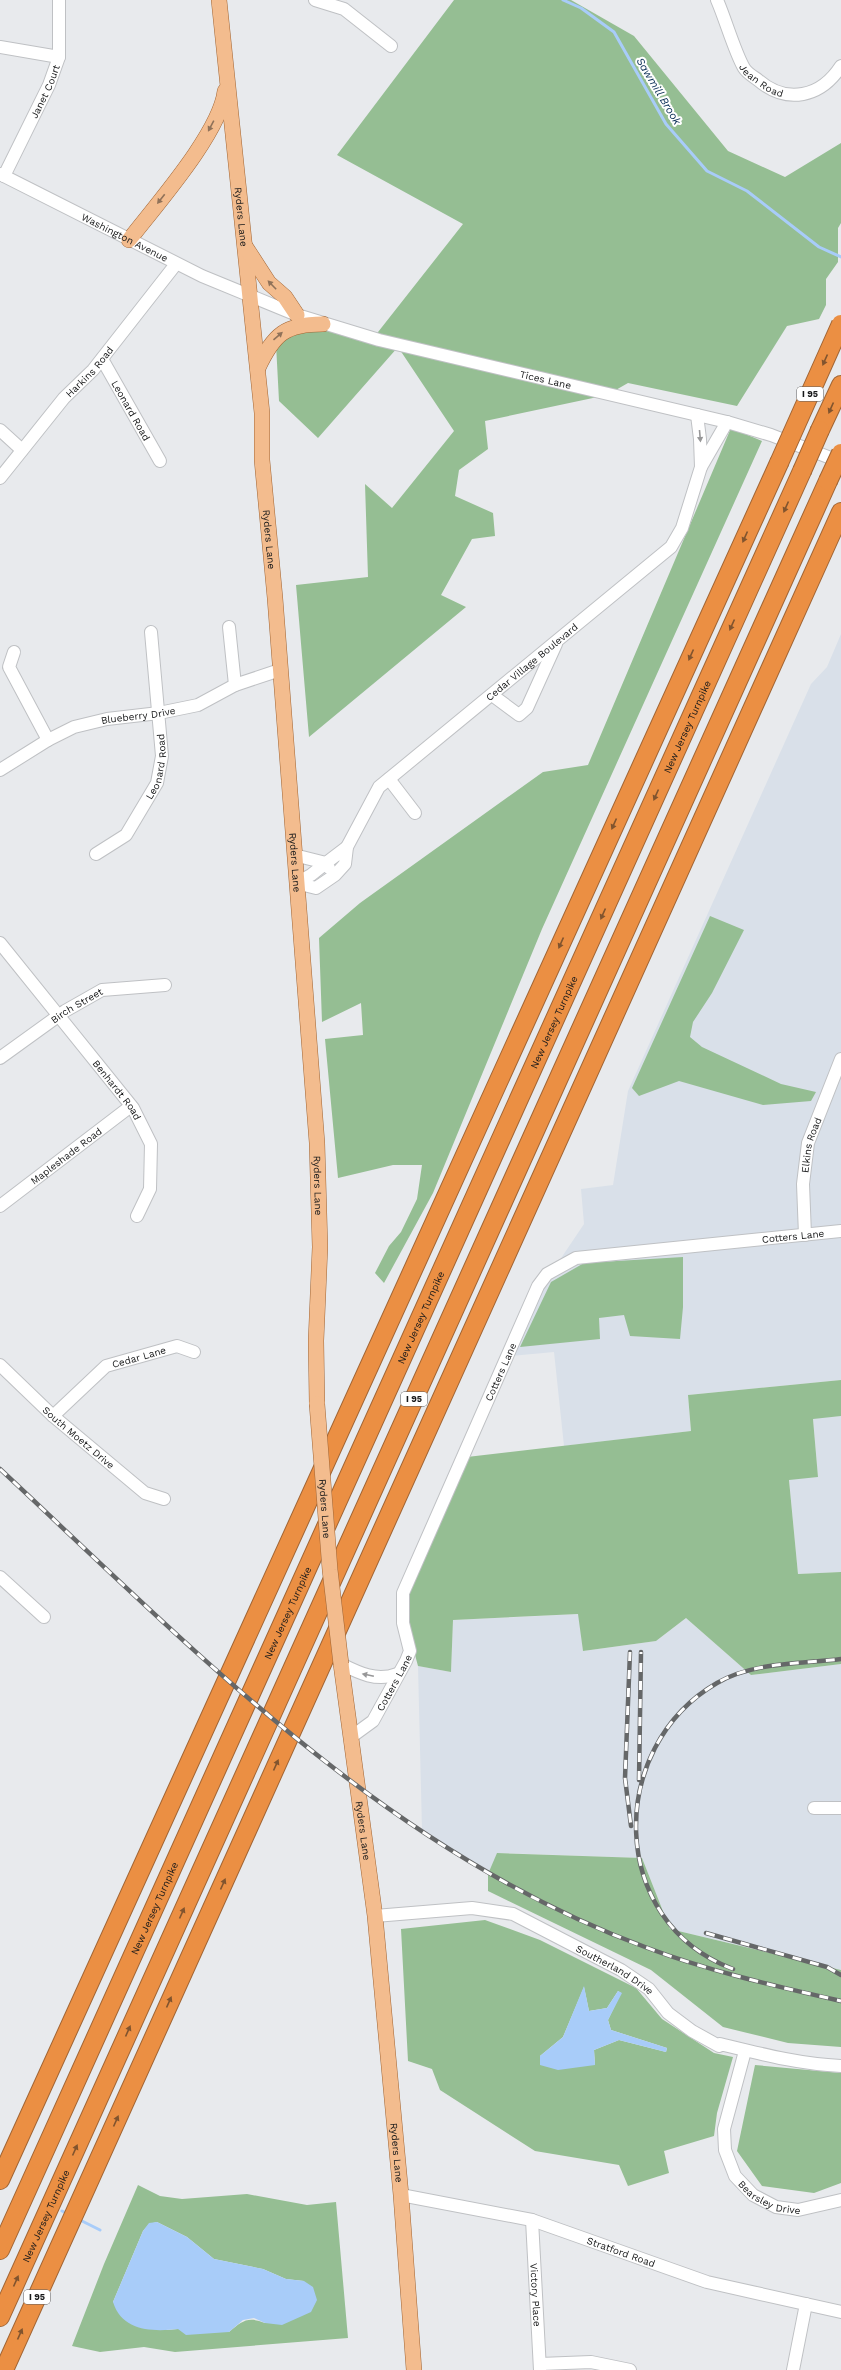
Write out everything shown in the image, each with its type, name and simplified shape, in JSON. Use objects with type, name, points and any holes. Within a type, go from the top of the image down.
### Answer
[{"type":"highway","name":"I 95","points":[[1,2177],[841,324]]},
{"type":"highway","name":"New Jersey Turnpike","points":[[0,2250],[841,385]]},
{"type":"highway","name":"New Jersey Turnpike","points":[[0,2316],[841,453]]},
{"type":"highway","name":"I 95","points":[[4,2370],[841,512]]},
{"type":"main road","name":"Ryders Lane","points":[[219,0],[243,244],[262,413],[262,460],[280,670],[320,1206],[320,1247],[316,1341],[317,1404],[330,1570],[341,1664],[375,1916],[401,2196],[414,2370]]},
{"type":"main road","points":[[129,240],[186,168],[211,127],[224,99],[226,76]]},
{"type":"main road","points":[[243,244],[269,283],[285,297],[297,315]]},
{"type":"main road","points":[[258,369],[268,347],[283,332],[303,324],[323,324]]},
{"type":"street","name":"Janet Court","points":[[2,175],[49,85],[59,57],[59,0]]},
{"type":"street","points":[[315,0],[344,9],[391,46]]},
{"type":"street","name":"Jean Road","points":[[717,0],[745,69],[767,88],[785,95],[809,93],[826,83],[841,66]]},
{"type":"street","points":[[0,47],[59,57]]},
{"type":"street","name":"Washington Avenue","points":[[2,175],[176,264],[250,296]]},
{"type":"street","name":"Harkins Road","points":[[0,478],[64,398],[102,359],[176,264]]},
{"type":"street","name":"Tices Lane","points":[[250,296],[323,324],[379,340],[727,422],[771,435],[841,462]]},
{"type":"street","name":"Leonard Road","points":[[102,359],[160,461]]},
{"type":"street","name":"Cedar Village Boulevard","points":[[697,415],[700,438],[701,468]]},
{"type":"street","name":"Cedar Village Boulevard","points":[[296,883],[316,888],[335,875],[345,864],[347,847],[372,796],[389,779],[557,643],[671,547],[682,528],[701,468],[727,422]]},
{"type":"street","points":[[0,430],[22,450]]},
{"type":"street","points":[[229,627],[235,685]]},
{"type":"street","name":"Leonard Road","points":[[96,854],[126,835],[157,783],[162,756],[151,632]]},
{"type":"street","points":[[492,695],[519,715],[523,714],[557,643]]},
{"type":"street","points":[[14,652],[9,667],[48,740]]},
{"type":"street","name":"Blueberry Drive","points":[[0,770],[48,740],[74,727],[107,718],[159,713],[198,705],[235,685],[280,670]]},
{"type":"street","points":[[389,779],[415,813]]},
{"type":"street","name":"Cedar Village Boulevard","points":[[296,883],[311,875],[347,847]]},
{"type":"street","points":[[294,855],[326,863],[335,875]]},
{"type":"street","name":"Benhardt Road","points":[[0,943],[131,1106],[151,1144],[150,1189],[137,1216]]},
{"type":"street","name":"Birch Street","points":[[0,1058],[59,1016],[102,990],[165,985]]},
{"type":"street","name":"Elkins Road","points":[[805,1235],[803,1184],[808,1143],[841,1059]]},
{"type":"street","name":"Mapleshade Road","points":[[0,1206],[131,1106]]},
{"type":"street","name":"Cotters Lane","points":[[351,1737],[373,1721],[382,1709],[397,1674],[406,1661],[410,1650],[403,1623],[403,1593],[538,1286],[547,1274],[576,1258],[841,1231]]},
{"type":"street","name":"Cedar Lane","points":[[53,1416],[106,1366],[177,1346],[194,1352]]},
{"type":"street","name":"South Moetz Drive","points":[[0,1365],[53,1416],[145,1493],[164,1499]]},
{"type":"street","points":[[3,1584],[44,1617]]},
{"type":"street","points":[[341,1664],[361,1674],[387,1678],[397,1674]]},
{"type":"street","points":[[814,1808],[841,1808]]},
{"type":"street","name":"Southerland Drive","points":[[375,1916],[472,1908],[513,1914],[621,1970],[649,1989],[668,2013],[692,2032],[719,2046],[720,2044],[745,2051],[801,2062],[841,2066]]},
{"type":"street","name":"Bearsley Drive","points":[[745,2051],[724,2129],[725,2150],[735,2176],[753,2194],[776,2207],[798,2210],[841,2200]]},
{"type":"street","name":"Stratford Road","points":[[401,2196],[532,2220],[707,2282],[841,2312]]},
{"type":"street","name":"Victory Place","points":[[532,2220],[540,2367]]},
{"type":"street","points":[[793,2370],[806,2304]]},
{"type":"street","points":[[540,2367],[592,2362],[630,2370]]},
{"type":"shaded area","points":[[841,634],[841,1380],[688,1395],[691,1431],[564,1446],[554,1352],[511,1356],[543,1285],[584,1224],[581,1189],[613,1185],[628,1091],[811,684],[827,667]]},
{"type":"shaded area","points":[[841,1416],[841,1572],[798,1574],[789,1479],[818,1477],[813,1418]]},
{"type":"shaded area","points":[[579,1614],[583,1651],[656,1641],[686,1618],[751,1675],[841,1664],[841,1970],[670,1929],[642,1858],[498,1853],[488,1874],[422,1830],[418,1666],[451,1672],[453,1620]]},
{"type":"green space","points":[[454,0],[571,0],[634,36],[728,151],[785,177],[841,143],[841,223],[838,228],[838,262],[826,279],[826,305],[819,319],[787,326],[737,406],[628,383],[607,395],[485,421],[488,449],[459,470],[455,496],[493,513],[495,536],[472,539],[441,595],[466,607],[309,737],[296,585],[368,577],[365,484],[392,508],[454,431],[398,347],[318,438],[279,401],[276,344],[312,323],[371,341],[463,224],[337,155]]},
{"type":"green space","points":[[731,428],[762,441],[542,929],[433,1193],[384,1283],[375,1273],[389,1246],[401,1232],[417,1199],[422,1165],[393,1165],[338,1178],[325,1039],[363,1035],[361,1003],[322,1022],[319,938],[360,903],[543,772],[588,765]]},
{"type":"green space","points":[[710,916],[744,930],[712,993],[693,1022],[690,1037],[702,1047],[781,1084],[816,1092],[811,1101],[763,1105],[679,1081],[639,1096],[632,1088]]},
{"type":"green space","points":[[683,1257],[683,1307],[680,1339],[630,1336],[624,1315],[599,1318],[600,1339],[520,1347],[551,1282],[584,1263]]},
{"type":"green space","points":[[841,1380],[841,1416],[813,1419],[818,1477],[789,1480],[798,1574],[841,1572],[841,1664],[751,1675],[686,1618],[656,1641],[583,1651],[578,1614],[453,1620],[451,1672],[418,1666],[401,1603],[467,1457],[691,1431],[688,1395]]},
{"type":"green space","points":[[497,1853],[642,1858],[670,1929],[841,1970],[841,2047],[788,2043],[723,2027],[651,1970],[488,1891],[488,1874]]},
{"type":"green space","points":[[485,1920],[540,1940],[636,1988],[662,2019],[714,2053],[733,2057],[717,2113],[714,2136],[664,2151],[669,2173],[628,2186],[619,2165],[535,2151],[440,2090],[432,2069],[408,2061],[401,1929]],"holes":[[[584,1987],[589,2011],[607,2008],[618,1991],[621,1993],[608,2020],[611,2030],[667,2048],[666,2052],[619,2040],[594,2050],[595,2065],[540,2056],[563,2037]]]},
{"type":"green space","points":[[755,2065],[841,2073],[841,2183],[814,2193],[762,2186],[737,2151]]},
{"type":"green space","points":[[138,2185],[160,2196],[182,2199],[247,2194],[307,2205],[336,2202],[348,2338],[175,2352],[144,2347],[100,2352],[72,2346],[104,2264]],"holes":[[[157,2222],[187,2237],[214,2259],[263,2269],[286,2279],[304,2281],[265,2323],[250,2320],[242,2322],[229,2332],[178,2329],[167,2330],[113,2302],[143,2231],[149,2224]]]},
{"type":"water","points":[[584,1986],[589,2011],[607,2008],[618,1991],[622,1993],[608,2020],[611,2030],[667,2048],[666,2052],[619,2040],[594,2050],[595,2065],[558,2070],[540,2065],[540,2056],[563,2037]]},
{"type":"water","points":[[157,2222],[187,2237],[214,2259],[263,2269],[286,2279],[304,2281],[313,2287],[317,2300],[311,2312],[282,2325],[265,2323],[254,2318],[243,2320],[229,2332],[186,2335],[178,2329],[148,2329],[139,2328],[131,2324],[123,2319],[117,2312],[113,2302],[143,2231],[149,2223]]},
{"type":"waterway","name":"Sawmill Brook","points":[[563,0],[581,8],[614,32],[666,124],[707,171],[747,191],[819,247],[841,257]]},
{"type":"waterway","points":[[62,2211],[68,2214]]},
{"type":"waterway","points":[[78,2219],[100,2230]]},
{"type":"railway","points":[[0,1469],[147,1608],[222,1676],[300,1741],[380,1802],[463,1858],[552,1907],[645,1947],[717,1971],[841,2001]]},
{"type":"railway","points":[[630,1652],[625,1778],[631,1826]]},
{"type":"railway","points":[[639,1780],[641,1652]]},
{"type":"railway","points":[[733,1969],[692,1946],[662,1913],[643,1875],[636,1832],[640,1789],[655,1748],[681,1712],[717,1683],[731,1676],[762,1667],[841,1659]]},
{"type":"railway","points":[[706,1933],[827,1967],[841,1975]]}]
